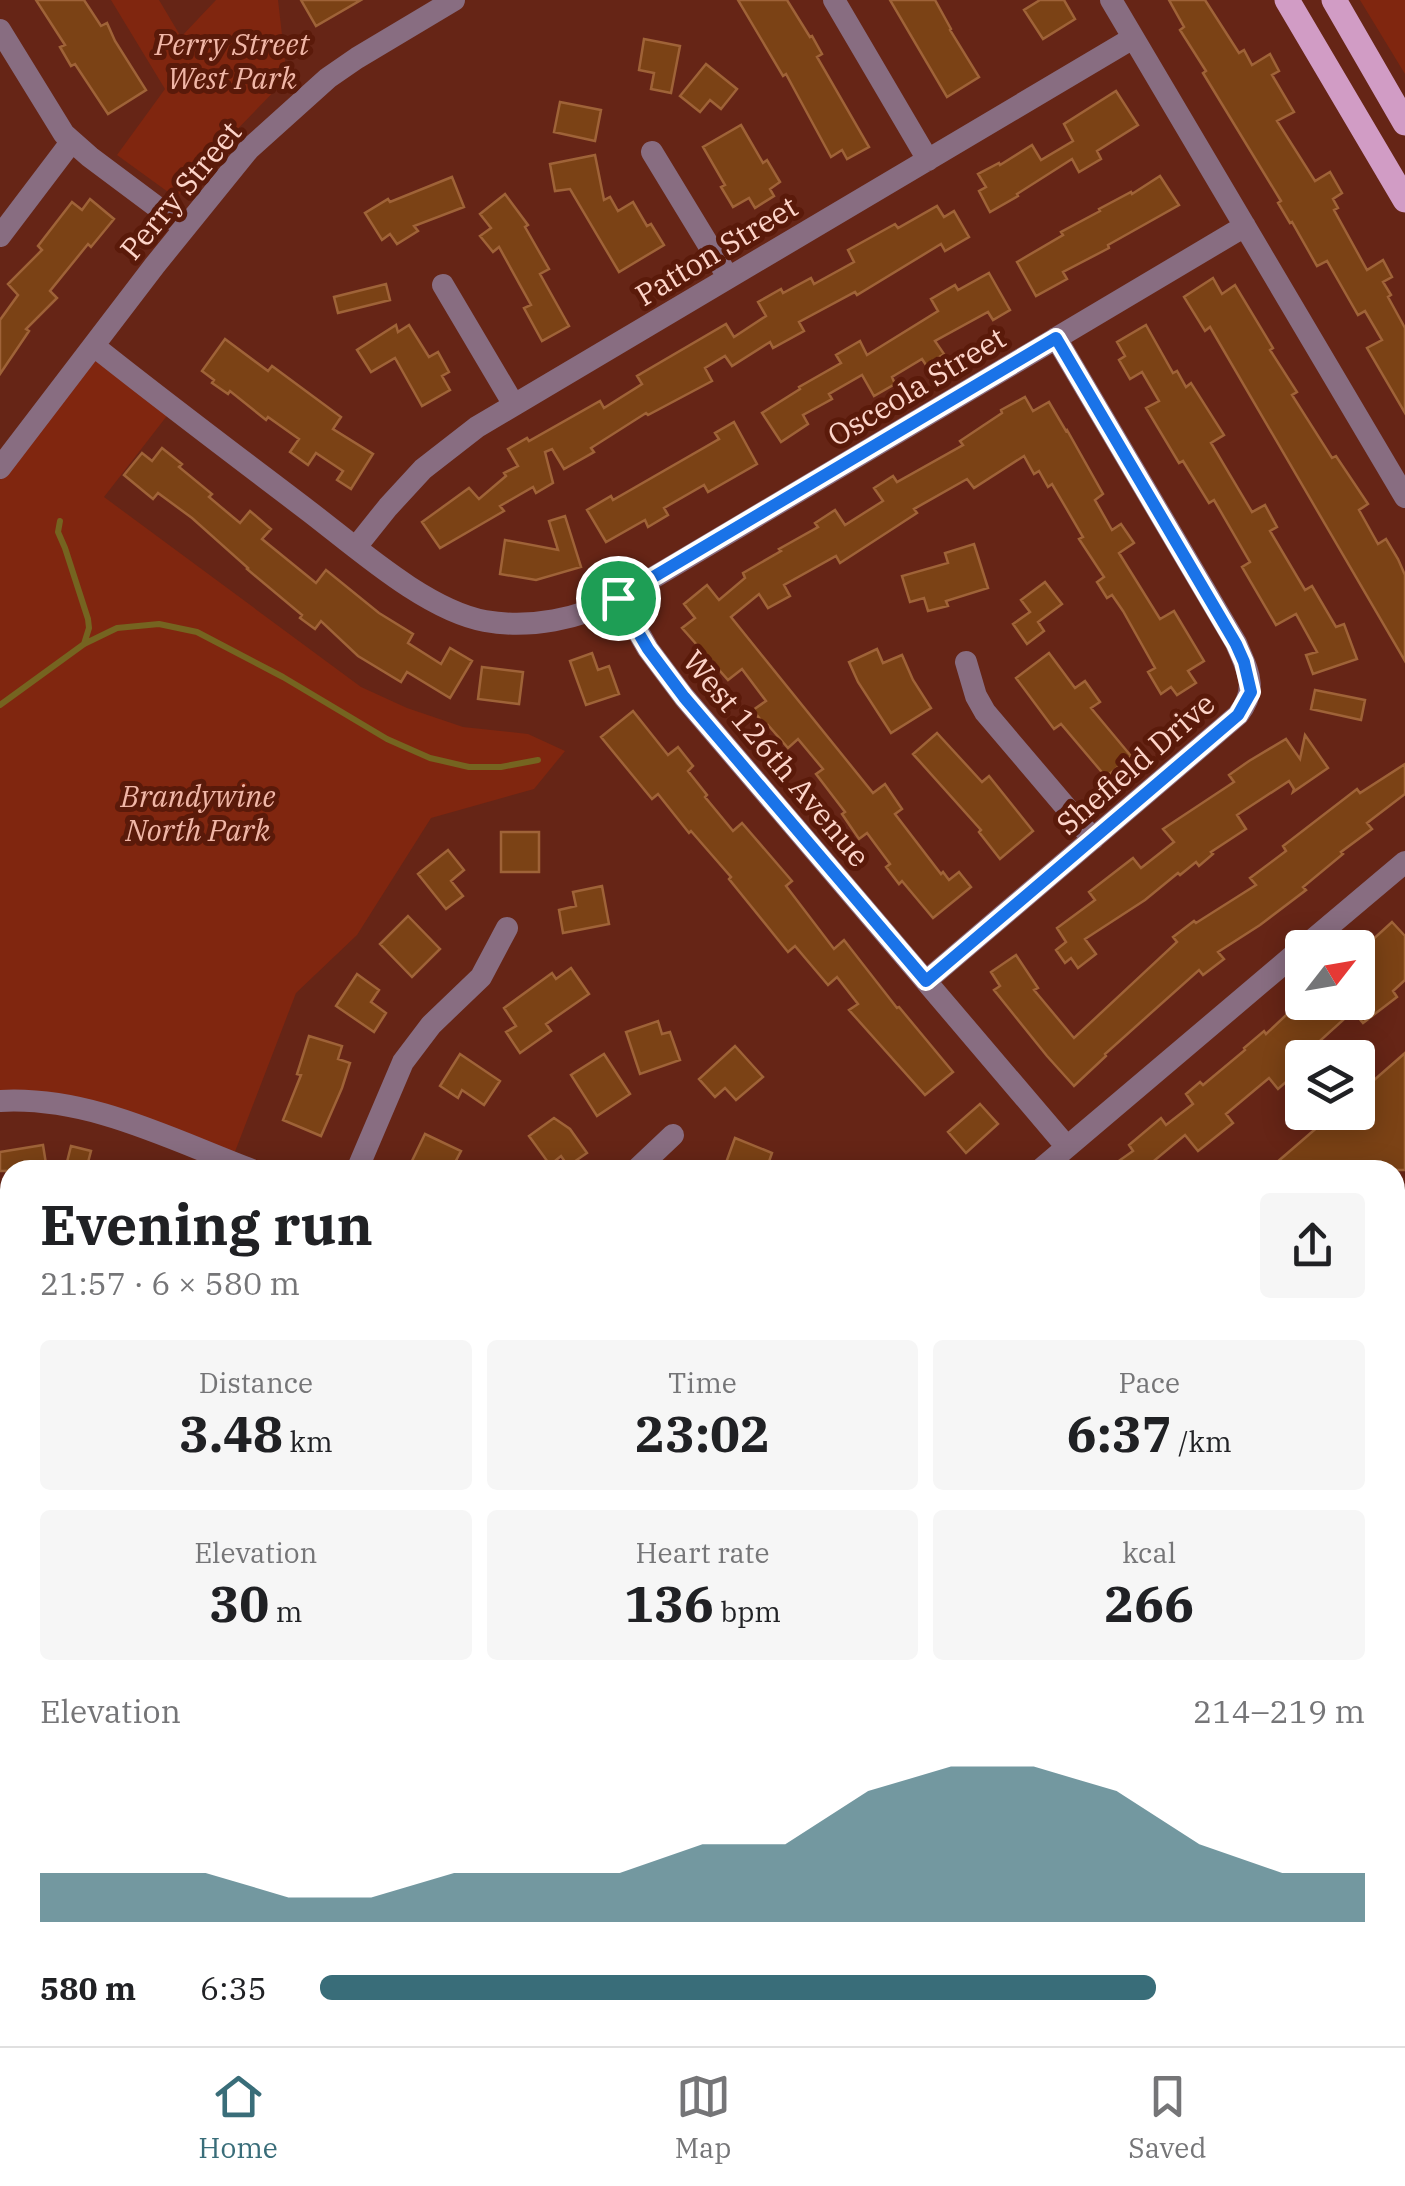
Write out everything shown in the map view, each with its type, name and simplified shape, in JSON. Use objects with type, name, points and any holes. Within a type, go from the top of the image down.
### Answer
[{"type":"main road","points":[[1287,0],[1405,200]]},
{"type":"main road","points":[[1334,0],[1405,123]]},
{"type":"street","name":"Perry Street","points":[[0,468],[248,150],[328,78],[454,0]]},
{"type":"street","points":[[834,0],[928,160]]},
{"type":"street","points":[[1110,0],[1405,497]]},
{"type":"street","points":[[0,30],[64,134],[90,158],[185,228]]},
{"type":"street","name":"Patton Street","points":[[356,547],[423,469],[477,427],[1133,38]]},
{"type":"street","points":[[0,236],[72,141]]},
{"type":"street","points":[[652,152],[728,277]]},
{"type":"street","name":"Osceola Street","points":[[618,598],[1245,226]]},
{"type":"street","points":[[444,285],[514,404]]},
{"type":"street","name":"Shefield Drive","points":[[926,981],[1261,696],[1236,644],[1056,338]]},
{"type":"street","points":[[94,346],[437,605],[485,621],[541,623],[588,612],[618,598]]},
{"type":"street","name":"West 126th Avenue","points":[[618,598],[648,649],[684,697],[1067,1146]]},
{"type":"street","points":[[966,662],[985,712],[1093,839]]},
{"type":"street","points":[[1324,930],[1405,862]]},
{"type":"street","points":[[361,1160],[403,1062],[431,1024],[481,977],[507,928]]},
{"type":"street","points":[[1051,1160],[1285,963]]},
{"type":"street","points":[[0,1102],[34,1100],[100,1112],[226,1160]]},
{"type":"street","points":[[647,1160],[673,1135]]},
{"type":"green space","name":"Perry Street West Park","points":[[111,0],[159,0],[181,37],[216,0],[278,0],[287,78],[175,197],[117,155],[165,89]]},
{"type":"green space","points":[[1360,0],[1405,0],[1405,74]]},
{"type":"green space","name":"Brandywine North Park","points":[[94,346],[173,408],[104,497],[361,687],[463,727],[528,734],[565,751],[534,789],[431,818],[357,935],[296,993],[232,1160],[100,1111],[0,1103],[0,468]]},
{"type":"building","points":[[36,0],[84,0],[101,26],[107,23],[146,90],[108,114],[75,64],[71,66],[60,47],[65,45]]},
{"type":"building","points":[[301,0],[361,0],[316,26]]},
{"type":"building","points":[[738,0],[787,0],[812,36],[822,54],[817,57],[869,147],[847,159],[842,150],[831,157],[786,74],[783,76]]},
{"type":"building","points":[[890,0],[935,0],[979,77],[947,97]]},
{"type":"building","points":[[1040,0],[1064,0],[1075,19],[1043,39],[1024,10]]},
{"type":"building","points":[[1169,0],[1205,0],[1239,53],[1244,50],[1252,65],[1270,54],[1279,71],[1272,75],[1294,112],[1277,121],[1315,181],[1330,172],[1342,193],[1333,199],[1338,208],[1334,210],[1367,270],[1383,260],[1392,277],[1383,282],[1405,328],[1405,413],[1367,348],[1382,340],[1365,311],[1358,315],[1327,261],[1317,266],[1290,223],[1278,203],[1281,201],[1203,73],[1206,71],[1180,30],[1184,27]]},
{"type":"building","points":[[644,39],[680,46],[671,93],[651,89],[654,73],[639,70]]},
{"type":"building","points":[[706,64],[737,89],[721,109],[710,100],[700,112],[680,96]]},
{"type":"building","points":[[1116,91],[1138,125],[1097,151],[1101,159],[1079,172],[1072,159],[990,212],[979,191],[986,187],[978,174],[1032,145],[1041,160],[1073,141],[1064,124]]},
{"type":"building","points":[[560,102],[601,110],[595,141],[554,132]]},
{"type":"building","points":[[741,125],[763,163],[767,160],[780,182],[770,189],[774,196],[755,208],[749,198],[733,207],[703,147]]},
{"type":"building","points":[[595,155],[604,200],[610,197],[618,211],[633,202],[664,245],[619,272],[570,189],[555,191],[550,164]]},
{"type":"building","points":[[1160,176],[1179,205],[1063,272],[1067,279],[1036,296],[1017,262],[1099,209]]},
{"type":"building","points":[[452,177],[464,207],[414,226],[418,231],[397,244],[390,234],[382,240],[365,213],[388,199],[390,202]]},
{"type":"building","points":[[505,194],[528,225],[525,227],[549,269],[540,274],[569,326],[542,341],[524,308],[531,305],[499,247],[493,252],[480,236],[491,228],[480,214]]},
{"type":"building","points":[[90,199],[114,219],[50,291],[57,298],[26,329],[29,331],[0,374],[0,320],[18,295],[8,284],[42,250],[38,246],[72,202],[82,210]]},
{"type":"building","points":[[937,206],[944,217],[954,211],[969,237],[945,251],[941,244],[857,295],[855,292],[799,322],[804,331],[773,348],[770,342],[732,366],[725,356],[705,368],[712,381],[646,413],[564,469],[552,449],[545,452],[553,483],[536,493],[533,487],[500,506],[504,511],[440,548],[422,522],[469,488],[479,499],[506,476],[504,473],[518,466],[508,449],[600,401],[604,408],[642,384],[637,376],[726,324],[734,337],[766,316],[758,302],[811,278],[814,284],[854,262],[848,250]]},
{"type":"building","points":[[989,273],[1010,310],[993,320],[988,312],[935,341],[944,354],[926,365],[922,359],[892,377],[895,384],[874,396],[862,375],[829,394],[832,399],[803,415],[808,424],[781,442],[762,413],[841,363],[836,355],[860,341],[867,355],[938,311],[931,299]]},
{"type":"building","points":[[1213,278],[1222,294],[1235,285],[1297,392],[1292,395],[1332,458],[1336,456],[1368,504],[1359,510],[1378,544],[1386,539],[1398,559],[1405,575],[1405,661],[1210,327],[1205,331],[1184,297]]},
{"type":"building","points":[[386,284],[390,300],[338,313],[334,297]]},
{"type":"building","points":[[396,325],[398,332],[409,325],[429,357],[438,352],[449,372],[442,376],[450,390],[422,406],[395,358],[371,372],[357,350]]},
{"type":"building","points":[[1146,325],[1173,373],[1177,371],[1186,387],[1191,383],[1224,435],[1211,443],[1252,512],[1265,505],[1277,527],[1270,531],[1305,590],[1312,586],[1336,627],[1344,624],[1357,659],[1313,674],[1306,655],[1317,652],[1296,614],[1276,625],[1242,567],[1250,562],[1214,500],[1209,503],[1183,461],[1179,463],[1146,408],[1159,401],[1142,372],[1130,379],[1119,360],[1125,356],[1117,342]]},
{"type":"building","points":[[225,339],[268,371],[272,366],[341,417],[333,429],[373,454],[351,489],[337,480],[343,471],[316,453],[308,465],[290,452],[299,439],[268,417],[266,420],[230,391],[228,394],[212,383],[214,380],[202,371]]},
{"type":"building","points":[[1025,397],[1033,411],[1049,402],[1067,430],[1103,494],[1095,500],[1112,530],[1121,524],[1134,543],[1119,553],[1160,619],[1174,611],[1204,661],[1188,671],[1196,683],[1177,695],[1171,687],[1161,694],[1148,672],[1155,668],[1123,611],[1112,595],[1107,598],[1097,582],[1104,577],[1079,539],[1083,537],[1052,484],[1048,487],[1039,471],[1034,474],[1024,456],[974,488],[967,479],[914,509],[917,513],[840,563],[836,556],[784,585],[790,596],[768,608],[759,594],[731,617],[873,793],[885,784],[902,809],[895,814],[941,874],[949,880],[959,872],[971,887],[933,918],[902,881],[899,884],[886,867],[890,864],[867,833],[859,839],[842,814],[845,812],[816,774],[823,769],[798,739],[788,748],[766,727],[753,710],[766,701],[742,669],[728,680],[682,628],[695,618],[684,604],[707,585],[719,600],[745,578],[743,573],[818,527],[815,523],[835,510],[845,525],[883,501],[874,488],[893,476],[897,482],[963,445],[960,441]]},
{"type":"building","points":[[734,422],[757,464],[708,492],[704,485],[664,508],[668,515],[648,527],[645,520],[606,542],[587,510],[611,496],[613,500],[719,439],[715,433]]},
{"type":"building","points":[[162,448],[240,523],[250,511],[271,529],[262,539],[316,583],[326,570],[379,613],[413,634],[408,643],[441,664],[450,648],[472,661],[450,698],[407,672],[401,682],[358,656],[321,621],[315,629],[192,518],[158,493],[153,499],[124,475],[142,453],[152,461]]},
{"type":"building","points":[[565,516],[581,567],[536,580],[500,574],[505,540],[558,550],[549,521]]},
{"type":"building","points":[[974,544],[988,588],[928,611],[924,598],[910,602],[902,576],[948,563],[945,553]]},
{"type":"building","points":[[1045,582],[1062,604],[1038,622],[1044,631],[1027,644],[1013,624],[1030,612],[1021,600]]},
{"type":"building","points":[[877,649],[883,663],[902,655],[931,708],[891,733],[849,662]]},
{"type":"building","points":[[592,653],[598,670],[609,666],[619,694],[586,705],[570,661]]},
{"type":"building","points":[[1049,653],[1075,688],[1085,681],[1100,702],[1091,708],[1131,756],[1106,777],[1061,724],[1054,729],[1016,678]]},
{"type":"building","points":[[482,667],[523,672],[519,704],[478,699]]},
{"type":"building","points":[[1315,690],[1365,700],[1361,720],[1311,709]]},
{"type":"building","points":[[633,711],[668,755],[678,747],[693,766],[688,771],[705,797],[733,831],[742,823],[792,881],[786,886],[834,949],[844,940],[953,1072],[925,1095],[849,1010],[858,1004],[837,977],[828,985],[795,946],[788,952],[691,831],[658,794],[652,799],[601,737]]},
{"type":"building","points":[[937,733],[982,782],[989,776],[1033,831],[1000,859],[981,830],[913,754]]},
{"type":"building","points":[[1305,735],[1328,768],[1293,792],[1289,781],[1237,815],[1246,829],[1211,852],[1199,866],[1196,862],[1178,873],[1085,939],[1096,954],[1078,968],[1071,958],[1065,963],[1056,950],[1066,942],[1057,928],[1095,900],[1089,892],[1133,858],[1141,868],[1174,842],[1163,829],[1234,782],[1229,775],[1249,761],[1286,739],[1300,759]]},
{"type":"building","points":[[1405,764],[1405,794],[1367,823],[1372,829],[1303,887],[1306,890],[1218,952],[1224,959],[1203,975],[1199,970],[1074,1086],[994,990],[1000,986],[991,972],[1016,955],[1038,988],[1034,990],[1074,1038],[1177,942],[1173,937],[1256,885],[1250,878],[1286,851],[1283,846],[1357,789],[1360,793]]},
{"type":"building","points":[[501,832],[539,832],[539,872],[501,872]]},
{"type":"building","points":[[448,850],[464,870],[451,881],[463,896],[446,909],[418,874]]},
{"type":"building","points":[[602,886],[609,924],[563,933],[559,910],[576,906],[573,892]]},
{"type":"building","points":[[408,916],[440,949],[412,977],[380,944]]},
{"type":"building","points":[[1392,922],[1405,936],[1405,980],[1393,991],[1397,997],[1375,1014],[1375,938]]},
{"type":"building","points":[[571,968],[589,994],[546,1024],[551,1031],[520,1053],[506,1032],[516,1026],[504,1008],[552,973],[556,979]]},
{"type":"building","points":[[357,974],[379,990],[371,1002],[386,1013],[374,1032],[336,1006]]},
{"type":"building","points":[[1285,1016],[1285,1020],[1343,1020],[1321,1040],[1285,1040],[1285,1083],[1278,1089],[1269,1078],[1226,1114],[1233,1123],[1198,1151],[1185,1135],[1155,1160],[1120,1160],[1133,1151],[1129,1145],[1161,1118],[1166,1125],[1193,1104],[1186,1094],[1200,1082],[1203,1085],[1264,1031],[1266,1034]]},
{"type":"building","points":[[658,1021],[662,1034],[670,1032],[680,1060],[640,1074],[626,1032]]},
{"type":"building","points":[[309,1036],[342,1046],[338,1059],[350,1063],[321,1136],[283,1120],[301,1075],[297,1074]]},
{"type":"building","points":[[735,1046],[763,1077],[736,1100],[725,1088],[715,1097],[699,1079]]},
{"type":"building","points":[[1405,1053],[1405,1160],[1280,1160],[1314,1130],[1375,1130],[1375,1079]]},
{"type":"building","points":[[460,1054],[500,1081],[484,1105],[462,1090],[458,1098],[440,1086]]},
{"type":"building","points":[[604,1054],[630,1094],[597,1116],[571,1075]]},
{"type":"building","points":[[980,1104],[998,1124],[966,1153],[948,1132]]},
{"type":"building","points":[[554,1118],[570,1129],[587,1153],[577,1160],[564,1160],[561,1156],[546,1160],[529,1136]]},
{"type":"building","points":[[425,1134],[461,1151],[456,1160],[412,1160]]},
{"type":"building","points":[[735,1138],[772,1153],[770,1160],[727,1160]]},
{"type":"building","points":[[43,1145],[45,1160],[0,1160],[0,1152]]},
{"type":"building","points":[[71,1146],[91,1151],[89,1160],[68,1160]]},
{"type":"waterway","points":[[60,521],[58,532],[88,619],[84,644]]},
{"type":"waterway","points":[[0,705],[84,644],[117,628],[159,624],[197,632],[387,739],[430,758],[469,767],[501,767],[538,760]]},
{"type":"route","points":[[1056,338],[1236,644],[1251,692],[1238,715],[926,981],[684,697],[648,649],[618,598],[1056,338]]}]
